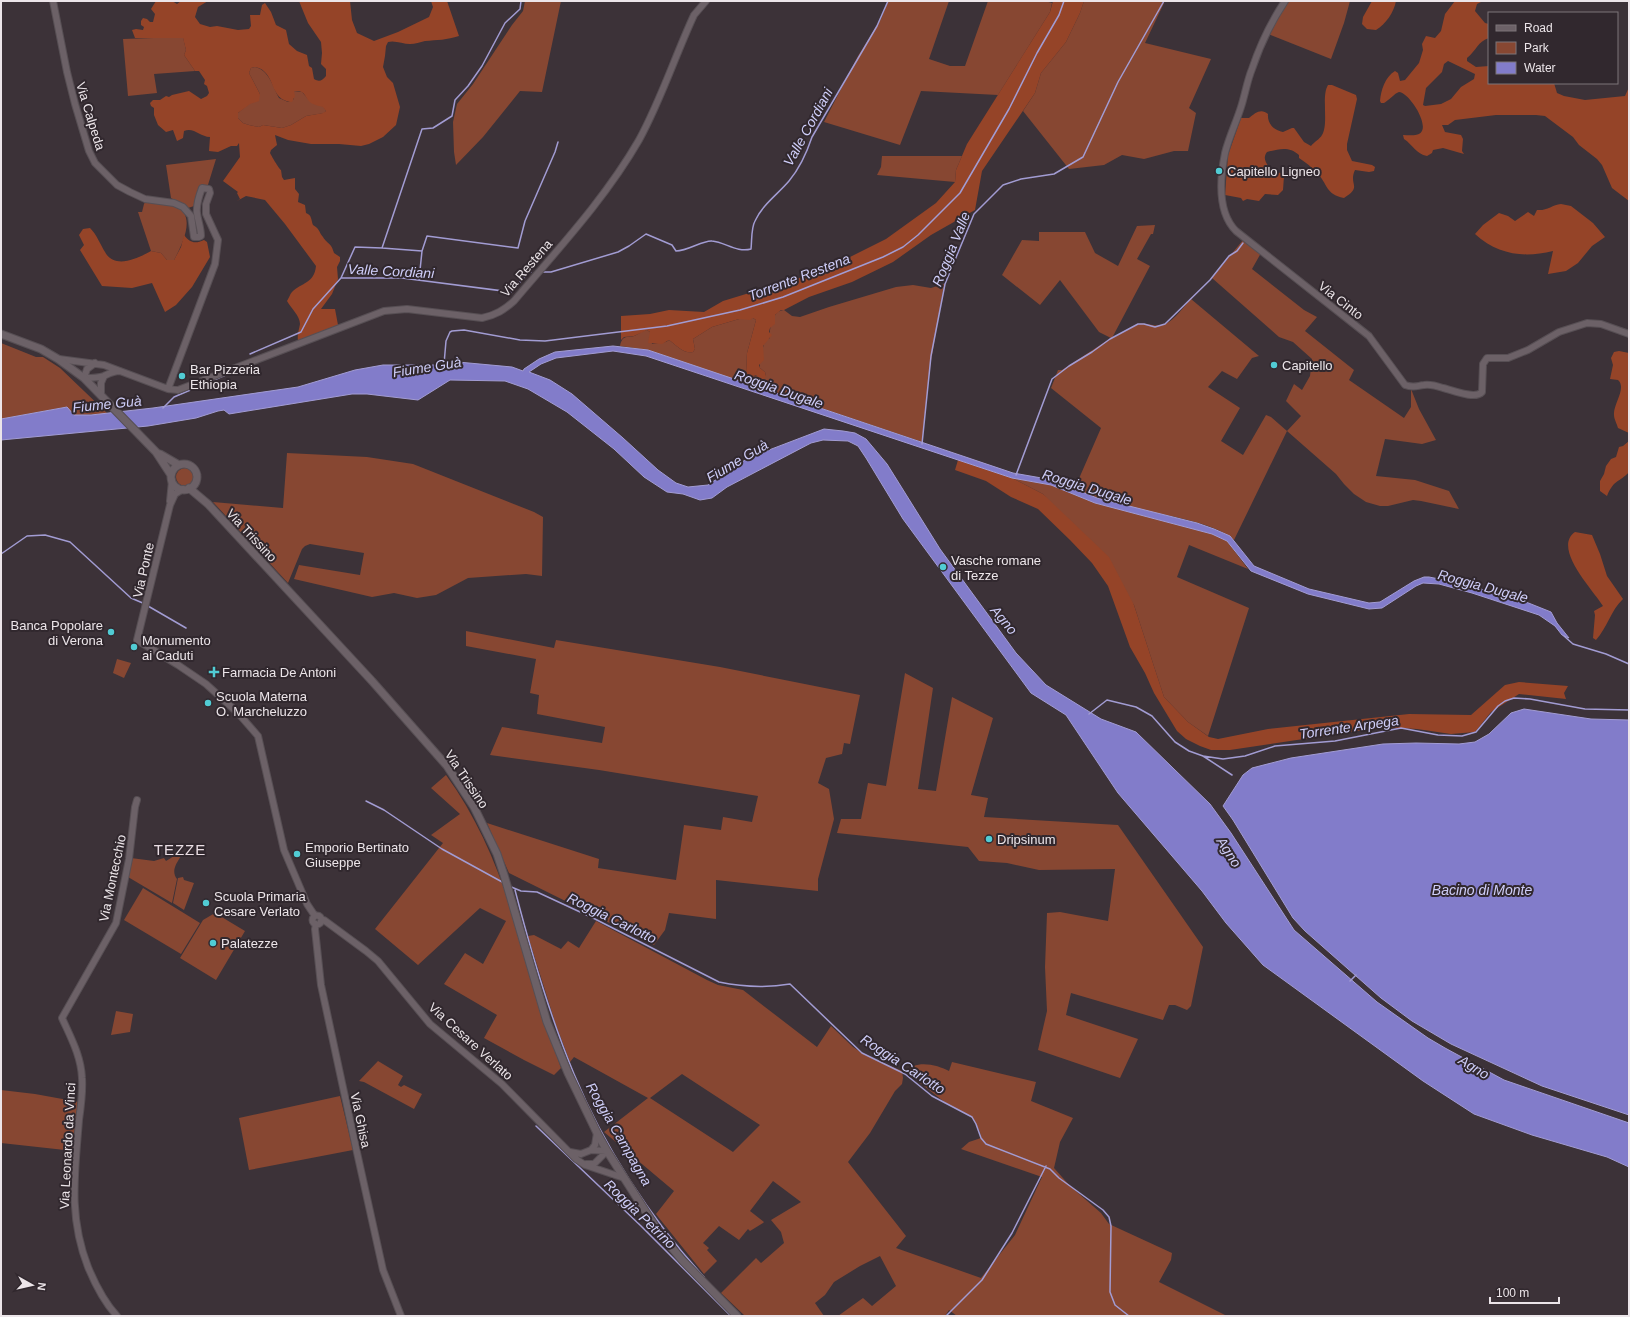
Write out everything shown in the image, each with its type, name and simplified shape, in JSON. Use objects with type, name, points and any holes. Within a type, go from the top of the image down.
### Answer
[{"type":"main road","name":"Via Trissino","points":[[1,334],[41,349],[58,359],[84,378],[156,452],[176,487],[186,489],[208,504]]},
{"type":"main road","name":"Via Trissino","points":[[156,452],[179,465],[186,464],[192,466],[196,472],[200,494],[208,504],[415,728],[447,766],[474,807],[497,854],[547,1022],[568,1073],[597,1133]]},
{"type":"main road","points":[[172,478],[174,469],[179,465]]},
{"type":"main road","points":[[186,489],[194,484],[197,478]]},
{"type":"main road","points":[[597,1133],[658,1231],[682,1260],[737,1316]]},
{"type":"street","name":"Via Calpeda","points":[[53,1],[67,72],[89,151],[95,163],[117,185],[130,192],[145,199],[174,203],[184,207],[191,216],[194,237],[201,236],[197,212],[198,199],[202,188],[209,189],[210,193],[206,204],[206,214],[218,240],[215,264],[168,389]]},
{"type":"street","name":"Via Restena","points":[[168,389],[182,389],[391,309],[407,309],[482,318],[493,316],[501,312],[514,301],[533,279],[615,178],[650,118],[694,14],[706,1]]},
{"type":"street","name":"Via Cinto","points":[[1285,1],[1264,37],[1251,70],[1245,95],[1225,154],[1222,202],[1227,220],[1236,231],[1369,336],[1405,385],[1411,387],[1423,385],[1435,386],[1477,396],[1482,392],[1483,364],[1487,358],[1508,358],[1528,350],[1559,332],[1587,323],[1601,324],[1629,334]]},
{"type":"street","points":[[58,359],[95,363],[124,372],[168,389]]},
{"type":"street","points":[[95,363],[87,368],[84,378],[104,376],[108,373],[124,372]]},
{"type":"street","points":[[101,396],[101,383],[104,376]]},
{"type":"street","name":"Via Ponte","points":[[172,478],[170,505],[137,640],[206,684],[238,713],[258,736],[284,850],[307,904],[315,916],[312,920],[319,922]]},
{"type":"street","name":"Via Ponte","points":[[170,505],[175,494],[186,489]]},
{"type":"street","name":"Via Montecchio","points":[[62,1018],[116,923],[126,877],[137,800]]},
{"type":"street","name":"Via Cesare Verlato","points":[[319,922],[324,920],[378,961],[430,1024],[489,1072],[576,1159],[585,1165],[624,1178]]},
{"type":"street","name":"Via Ghisa","points":[[319,922],[315,929],[320,979],[343,1093],[383,1270],[401,1316]]},
{"type":"street","name":"Via Leonardo da Vinci","points":[[62,1018],[80,1057],[82,1078],[74,1186],[75,1217],[81,1248],[94,1281],[110,1309],[117,1316]]},
{"type":"street","points":[[591,1150],[595,1145],[597,1133]]},
{"type":"street","points":[[569,1151],[581,1154],[591,1150],[607,1151]]},
{"type":"street","points":[[585,1165],[594,1164],[607,1151]]},
{"type":"green space","points":[[525,1],[561,1],[542,92],[520,91],[483,137],[456,165],[453,122],[457,104],[473,84],[523,11]]},
{"type":"green space","points":[[888,1],[949,1],[929,59],[950,66],[965,66],[988,1],[1045,1],[1052,3],[1050,12],[998,95],[921,91],[900,145],[824,122],[858,56],[881,19]]},
{"type":"green space","points":[[1084,1],[1158,1],[1164,3],[1145,43],[1211,59],[1189,108],[1196,113],[1188,151],[1174,151],[1144,159],[1122,155],[1104,165],[1069,169],[1023,111],[1035,93],[1041,73],[1066,42]]},
{"type":"green space","points":[[1288,1],[1350,1],[1331,59],[1268,34]]},
{"type":"green space","points":[[183,37],[186,50],[184,55],[195,71],[154,74],[157,93],[128,96],[123,39]]},
{"type":"green space","points":[[255,67],[267,75],[279,98],[288,102],[294,99],[294,91],[302,92],[309,100],[324,107],[326,111],[324,113],[306,116],[291,125],[282,128],[263,125],[259,127],[243,123],[238,118],[238,113],[260,94],[249,73],[251,68]]},
{"type":"green space","points":[[882,156],[962,156],[956,170],[955,182],[877,175],[881,167]]},
{"type":"green space","points":[[216,159],[207,188],[199,189],[194,206],[188,208],[171,198],[166,165]]},
{"type":"green space","points":[[147,199],[174,205],[181,209],[185,215],[187,222],[186,230],[181,246],[174,260],[167,260],[161,253],[151,251],[138,212],[142,212]]},
{"type":"green space","points":[[1155,225],[1153,234],[1151,234],[1137,259],[1150,266],[1112,338],[1139,324],[1157,326],[1166,324],[1174,318],[1191,299],[1259,356],[1252,358],[1237,379],[1222,371],[1208,387],[1240,408],[1221,441],[1243,455],[1266,415],[1271,417],[1287,431],[1234,540],[1214,528],[1200,523],[1130,507],[1074,490],[1101,428],[1051,388],[1058,370],[1062,370],[1111,338],[1099,332],[1060,280],[1040,305],[1002,275],[1022,240],[1039,241],[1039,232],[1085,232],[1095,253],[1118,266],[1137,226]]},
{"type":"green space","points":[[1243,240],[1261,253],[1252,269],[1304,310],[1317,317],[1305,331],[1354,370],[1349,380],[1404,418],[1411,407],[1411,389],[1419,409],[1436,440],[1422,444],[1385,439],[1376,476],[1415,480],[1449,491],[1459,509],[1413,500],[1388,506],[1380,506],[1366,502],[1354,494],[1336,474],[1287,431],[1301,416],[1286,401],[1294,384],[1302,390],[1310,376],[1312,359],[1293,342],[1279,337],[1212,278]]},
{"type":"green space","points":[[944,284],[930,367],[922,442],[648,350],[620,346],[623,339],[635,336],[647,330],[650,332],[652,344],[666,342],[669,340],[686,352],[693,352],[695,349],[693,339],[712,327],[739,319],[753,318],[756,320],[747,353],[746,375],[766,376],[765,372],[760,368],[762,350],[765,341],[770,338],[772,320],[780,311],[784,310],[792,316],[800,317],[896,287],[913,285],[931,288]]},
{"type":"green space","points":[[1,343],[36,357],[43,357],[60,368],[108,414],[74,415],[66,407],[1,419]]},
{"type":"green space","points":[[287,453],[367,457],[413,464],[534,512],[543,517],[542,576],[526,574],[468,578],[436,595],[417,598],[394,593],[372,597],[294,579],[299,565],[360,575],[364,553],[310,544],[302,549],[288,583],[213,502],[283,508]]},
{"type":"green space","points":[[181,468],[189,468],[194,473],[192,484],[189,486],[181,486],[176,481],[176,473]]},
{"type":"green space","points":[[1012,478],[1051,485],[1095,503],[1212,534],[1227,541],[1248,569],[1189,545],[1177,577],[1249,608],[1208,736],[1188,722],[1164,697],[1134,605],[1043,494]]},
{"type":"green space","points":[[466,631],[554,648],[556,640],[720,667],[860,695],[850,744],[844,743],[842,754],[826,758],[818,783],[829,789],[834,819],[818,879],[818,891],[716,880],[716,919],[669,913],[665,930],[654,945],[509,873],[487,823],[599,859],[598,868],[676,880],[684,825],[721,830],[723,817],[752,822],[758,796],[599,770],[490,755],[502,727],[602,743],[605,727],[537,714],[539,695],[530,693],[536,659],[466,646]]},
{"type":"green space","points":[[117,659],[131,663],[124,678],[113,673]]},
{"type":"green space","points":[[905,673],[933,688],[918,789],[936,791],[952,697],[993,718],[971,795],[988,798],[984,817],[1118,825],[1203,947],[1191,1006],[1187,1010],[1175,1005],[1169,1005],[1163,1020],[1071,993],[1066,1015],[1138,1039],[1120,1078],[1038,1050],[1047,1011],[1045,967],[1047,913],[1060,912],[1108,921],[1115,869],[1039,870],[1007,863],[979,861],[968,847],[837,833],[841,819],[861,819],[868,783],[886,786]]},
{"type":"green space","points":[[446,775],[468,808],[486,843],[501,880],[561,1068],[554,1075],[484,1038],[497,1015],[444,984],[465,953],[483,964],[506,921],[480,908],[418,965],[375,929],[443,843],[431,835],[460,814],[431,788]]},
{"type":"green space","points":[[179,853],[181,856],[174,870],[177,879],[172,903],[128,877],[131,858],[154,861],[164,858],[166,861]]},
{"type":"green space","points":[[183,877],[184,880],[194,883],[184,910],[173,903],[178,878]]},
{"type":"green space","points":[[143,888],[200,923],[181,954],[124,920]]},
{"type":"green space","name":"Palatezze","points":[[215,913],[245,931],[216,980],[180,958],[203,920]]},
{"type":"green space","points":[[596,921],[707,980],[718,985],[743,990],[817,1047],[831,1026],[853,1047],[865,1055],[902,1071],[902,1084],[895,1091],[870,1133],[848,1162],[906,1236],[896,1248],[981,1278],[1015,1235],[1042,1177],[961,1149],[969,1142],[981,1138],[975,1122],[970,1116],[947,1104],[906,1072],[910,1068],[921,1064],[933,1065],[949,1071],[952,1062],[1036,1082],[1031,1101],[1073,1118],[1060,1142],[1054,1168],[1070,1186],[1101,1213],[1109,1224],[1172,1253],[1171,1260],[1159,1282],[1227,1316],[957,1316],[949,1310],[945,1316],[838,1316],[863,1298],[872,1306],[896,1286],[880,1256],[834,1282],[825,1295],[815,1303],[824,1316],[745,1316],[721,1293],[756,1258],[761,1263],[784,1243],[781,1232],[771,1220],[801,1202],[773,1181],[750,1211],[764,1222],[763,1223],[750,1231],[748,1229],[739,1240],[719,1226],[703,1243],[709,1248],[707,1250],[717,1261],[704,1274],[656,1214],[674,1191],[604,1132],[648,1098],[574,1057],[570,1062],[555,1022],[528,936],[534,935],[561,949],[568,941],[579,948]],"holes":[[[682,1074],[760,1125],[733,1152],[650,1098]]]},
{"type":"green space","points":[[116,1011],[133,1014],[130,1032],[111,1035]]},
{"type":"green space","points":[[378,1061],[403,1076],[398,1085],[401,1087],[404,1085],[422,1094],[414,1109],[364,1082],[359,1081]]},
{"type":"green space","points":[[1,1090],[35,1094],[79,1102],[74,1151],[1,1143]]},
{"type":"green space","points":[[340,1096],[353,1150],[249,1170],[239,1118]]},
{"type":"shaded area","points":[[156,1],[172,1],[177,4],[181,1],[208,1],[198,7],[195,17],[200,24],[210,27],[217,26],[238,30],[249,29],[251,26],[250,15],[260,15],[262,5],[265,3],[271,12],[276,25],[286,30],[289,44],[297,51],[307,55],[314,79],[319,81],[326,76],[326,69],[321,64],[321,42],[308,23],[299,1],[350,1],[352,20],[357,33],[374,41],[398,32],[429,17],[433,7],[431,1],[447,1],[459,36],[412,44],[388,42],[386,46],[383,67],[387,77],[393,83],[400,107],[396,125],[383,137],[361,146],[311,144],[288,140],[275,135],[277,145],[271,150],[270,153],[281,170],[282,177],[284,180],[295,178],[295,189],[299,194],[298,202],[305,205],[306,213],[310,216],[313,225],[331,245],[334,253],[340,257],[337,267],[338,279],[332,294],[321,309],[335,309],[338,325],[298,341],[300,321],[287,301],[292,292],[310,280],[315,272],[316,266],[265,200],[246,196],[237,201],[240,199],[237,193],[238,192],[223,181],[240,157],[239,143],[237,146],[231,146],[218,152],[209,151],[210,137],[206,137],[194,131],[188,130],[184,131],[183,138],[177,141],[173,130],[166,132],[158,125],[154,115],[154,108],[150,103],[153,100],[160,100],[166,96],[169,97],[189,91],[201,99],[209,93],[207,86],[204,84],[205,80],[199,71],[195,71],[184,55],[186,50],[183,38],[135,38],[132,30],[143,30],[144,27],[141,25],[141,21],[143,18],[153,22],[155,14],[151,9]],"holes":[[[255,67],[267,74],[279,97],[292,102],[295,96],[294,91],[298,91],[303,93],[311,103],[323,107],[326,111],[323,113],[306,116],[291,125],[282,128],[263,125],[259,127],[243,123],[238,118],[238,113],[250,104],[259,101],[260,94],[249,73],[251,68]]]},
{"type":"shaded area","points":[[1053,1],[1084,1],[1066,42],[1041,73],[1035,93],[982,171],[975,210],[931,235],[893,262],[852,282],[809,297],[784,310],[781,310],[775,315],[775,324],[770,328],[769,332],[772,335],[763,346],[764,360],[759,365],[765,372],[766,376],[764,379],[761,380],[756,375],[749,377],[746,375],[747,353],[756,320],[753,318],[750,320],[739,319],[712,327],[693,339],[695,349],[693,352],[686,352],[669,340],[662,344],[648,343],[650,332],[647,330],[634,336],[624,337],[621,340],[621,316],[650,314],[669,310],[704,312],[723,301],[809,275],[834,265],[886,239],[936,203],[955,182],[956,170],[967,144],[1050,12]]},
{"type":"shaded area","points":[[1372,1],[1396,1],[1389,17],[1376,30],[1367,29],[1362,24],[1363,17]]},
{"type":"shaded area","points":[[1455,1],[1483,1],[1477,4],[1475,11],[1485,23],[1488,24],[1488,38],[1482,41],[1467,58],[1467,61],[1476,67],[1488,66],[1488,84],[1554,84],[1557,93],[1564,96],[1585,100],[1625,96],[1629,87],[1629,201],[1612,188],[1602,165],[1597,159],[1579,145],[1573,137],[1545,116],[1496,115],[1455,120],[1448,125],[1442,125],[1445,132],[1461,135],[1463,139],[1462,151],[1464,154],[1443,148],[1433,150],[1432,153],[1427,156],[1417,151],[1404,139],[1403,135],[1417,135],[1422,130],[1423,125],[1418,111],[1408,98],[1399,92],[1386,102],[1381,103],[1381,93],[1386,80],[1395,71],[1398,73],[1400,81],[1405,80],[1419,63],[1423,50],[1422,44],[1426,36],[1435,38],[1441,31],[1445,14]],"holes":[[[1448,61],[1475,74],[1474,79],[1461,87],[1451,99],[1441,104],[1423,105],[1426,88],[1442,72],[1444,64]]]},
{"type":"shaded area","points":[[1328,85],[1332,85],[1356,95],[1357,99],[1347,150],[1352,161],[1372,165],[1375,167],[1374,171],[1369,172],[1355,170],[1353,175],[1353,191],[1344,198],[1333,194],[1321,177],[1299,158],[1299,155],[1288,149],[1280,149],[1267,152],[1265,155],[1265,160],[1271,172],[1282,173],[1284,176],[1283,190],[1278,195],[1265,194],[1259,201],[1247,199],[1243,201],[1241,198],[1225,195],[1228,155],[1241,118],[1249,118],[1260,111],[1263,111],[1268,114],[1270,124],[1274,128],[1283,132],[1294,128],[1304,142],[1311,146],[1321,136],[1324,130],[1325,96]]},
{"type":"shaded area","points":[[1561,204],[1571,206],[1593,223],[1605,237],[1592,246],[1578,263],[1566,271],[1548,274],[1553,251],[1532,254],[1512,253],[1493,246],[1475,234],[1483,225],[1499,213],[1508,216],[1515,221],[1528,212],[1534,216],[1537,210],[1544,210]]},
{"type":"shaded area","points":[[90,228],[105,252],[109,257],[115,260],[127,261],[140,257],[151,251],[161,253],[167,260],[174,260],[181,247],[184,235],[188,240],[193,242],[204,240],[207,242],[210,257],[192,287],[176,305],[165,312],[152,283],[132,288],[102,286],[80,250],[84,245],[79,235],[83,229]]},
{"type":"shaded area","points":[[1619,351],[1629,353],[1629,433],[1618,428],[1614,417],[1614,411],[1621,387],[1618,380],[1610,379],[1613,365],[1611,358],[1614,352]]},
{"type":"shaded area","points":[[1629,441],[1629,472],[1614,484],[1607,496],[1600,491],[1600,481],[1606,466],[1611,459],[1616,457],[1619,447],[1623,446]]},
{"type":"shaded area","points":[[958,460],[1012,478],[1043,494],[1109,557],[1134,605],[1164,697],[1188,722],[1209,737],[1218,739],[1268,729],[1409,714],[1471,715],[1505,685],[1519,682],[1568,686],[1564,693],[1566,699],[1519,694],[1491,712],[1475,732],[1451,734],[1417,729],[1384,727],[1230,750],[1211,750],[1200,746],[1186,739],[1177,731],[1154,693],[1145,673],[1130,647],[1108,586],[1092,563],[1038,509],[1011,497],[986,481],[955,470]]},
{"type":"shaded area","points":[[1575,532],[1592,535],[1607,576],[1623,599],[1615,608],[1596,640],[1593,638],[1594,611],[1603,606],[1584,580],[1571,558],[1568,548],[1569,539]]},
{"type":"water","points":[[613,346],[648,350],[1013,473],[1053,480],[1097,498],[1197,523],[1230,536],[1254,566],[1309,589],[1369,603],[1380,602],[1414,581],[1424,577],[1429,577],[1516,598],[1551,612],[1557,623],[1569,638],[1562,635],[1555,626],[1539,615],[1439,584],[1423,583],[1382,608],[1369,609],[1308,594],[1251,571],[1227,541],[1212,534],[1095,503],[1051,485],[1012,478],[646,356],[613,351],[556,358],[541,364],[529,372],[550,380],[572,394],[658,470],[676,483],[688,487],[708,485],[748,458],[824,429],[855,433],[866,439],[887,464],[940,549],[1016,653],[1046,685],[1101,719],[1136,732],[1210,804],[1231,833],[1294,930],[1377,1002],[1428,1038],[1445,1048],[1504,1080],[1629,1123],[1629,1167],[1607,1157],[1532,1135],[1474,1114],[1423,1081],[1263,965],[1226,923],[1202,891],[1118,793],[1066,715],[1031,693],[903,519],[858,446],[848,441],[823,440],[811,443],[727,487],[712,498],[700,500],[683,494],[667,492],[644,477],[614,449],[567,412],[528,389],[505,381],[450,380],[418,400],[367,394],[352,394],[229,414],[224,410],[196,418],[148,426],[1,440],[1,419],[67,407],[74,415],[91,415],[153,408],[298,387],[355,370],[383,365],[436,365],[458,362],[512,367],[523,371],[539,359],[555,352]]},
{"type":"water","name":"Bacino di Monte","points":[[1524,709],[1591,719],[1629,720],[1629,1115],[1542,1086],[1451,1044],[1412,1021],[1381,998],[1305,931],[1293,918],[1223,806],[1243,775],[1252,768],[1291,758],[1383,744],[1459,744],[1475,742],[1489,734],[1511,713]]},
{"type":"waterway","points":[[341,278],[355,247],[382,248],[422,129],[433,128],[452,116],[455,100],[468,86],[482,66],[505,23],[520,9],[521,1]]},
{"type":"waterway","name":"Valle Cordiani","points":[[542,272],[551,272],[618,252],[646,234],[672,245],[676,251],[681,251],[708,241],[717,242],[741,250],[751,249],[753,227],[758,215],[789,181],[796,171],[812,137],[877,26],[888,1]]},
{"type":"waterway","name":"Torrente Restena","points":[[444,364],[446,341],[450,332],[452,331],[464,330],[520,340],[545,341],[667,326],[740,310],[783,297],[883,257],[903,247],[918,235],[960,193],[1009,109],[1037,53],[1059,15],[1064,1]]},
{"type":"waterway","name":"Roggia Valle","points":[[922,444],[931,356],[945,284],[974,214],[1003,185],[1021,179],[1054,174],[1083,157],[1118,82],[1164,1]]},
{"type":"waterway","points":[[419,280],[422,251],[427,236],[518,248],[525,221],[558,142]]},
{"type":"waterway","points":[[1016,475],[1052,379],[1110,339],[1138,324],[1155,327],[1165,324],[1210,280],[1229,256],[1237,251],[1243,243]]},
{"type":"waterway","points":[[382,248],[422,251]]},
{"type":"waterway","name":"Valle Cordiani","points":[[250,354],[301,332],[313,309],[341,278],[402,278],[511,292],[529,272],[531,272]]},
{"type":"waterway","name":"Valle Cordiani","points":[[163,408],[174,397],[228,374]]},
{"type":"waterway","points":[[1,554],[27,536],[45,535],[70,542],[131,598],[145,604]]},
{"type":"waterway","points":[[148,606],[186,628]]},
{"type":"waterway","name":"Roggia Dugale","points":[[1564,636],[1573,644],[1606,654],[1629,664]]},
{"type":"waterway","name":"Torrente Arpega","points":[[1089,714],[1107,700],[1136,707],[1152,716],[1175,742],[1189,751],[1203,756],[1223,759],[1245,756],[1275,746],[1335,741],[1401,728],[1438,735],[1462,736],[1476,732],[1498,706],[1505,701],[1514,698],[1530,699],[1585,709],[1629,710]]},
{"type":"waterway","points":[[1203,756],[1232,775]]},
{"type":"waterway","name":"Roggia Carlotto","points":[[366,801],[384,810],[442,849],[504,883]]},
{"type":"waterway","name":"Roggia Carlotto","points":[[509,886],[521,891],[537,892],[593,918],[719,982],[754,986],[790,984],[862,1053],[905,1074],[932,1096],[972,1117],[981,1138],[986,1144],[1050,1169],[1059,1178],[1103,1210],[1109,1217],[1111,1226],[1110,1292],[1115,1305],[1129,1316]]},
{"type":"waterway","name":"Roggia Campagna","points":[[515,890],[534,960],[549,1006],[565,1051],[586,1101],[614,1155],[647,1207],[684,1255],[704,1277]]},
{"type":"waterway","points":[[1350,981],[1356,975]]},
{"type":"waterway","name":"Roggia Petrino","points":[[536,1126],[641,1226],[731,1316]]},
{"type":"waterway","name":"Roggia Campagna","points":[[946,1316],[982,1280],[1012,1233],[1046,1166]]},
{"type":"place","name":"Capitello Ligneo","points":[[1219,171]]},
{"type":"place","name":"Capitello","points":[[1274,365]]},
{"type":"place","name":"Bar Pizzeria Ethiopia","points":[[182,376]]},
{"type":"place","name":"Vasche romane di Tezze","points":[[943,567]]},
{"type":"place","name":"Banca Popolare di Verona","points":[[111,632]]},
{"type":"place","name":"Monumento ai Caduti","points":[[134,647]]},
{"type":"place","name":"Farmacia De Antoni","points":[[214,672]]},
{"type":"place","name":"Scuola Materna O. Marcheluzzo","points":[[208,703]]},
{"type":"place","name":"Dripsinum","points":[[989,839]]},
{"type":"place","name":"Emporio Bertinato Giuseppe","points":[[297,854]]},
{"type":"place","name":"Scuola Primaria Cesare Verlato","points":[[206,903]]},
{"type":"place","name":"Palatezze","points":[[213,943]]},
{"type":"district","name":"TEZZE","points":[[180,850]]},
{"type":"water label","name":"Fiume Guà","points":[[427,367]]},
{"type":"water label","name":"Fiume Guà","points":[[107,404]]},
{"type":"water label","name":"Fiume Guà","points":[[737,461]]},
{"type":"water label","name":"Agno","points":[[1004,620]]},
{"type":"water label","name":"Agno","points":[[1229,852]]},
{"type":"water label","name":"Agno","points":[[1474,1067]]}]
